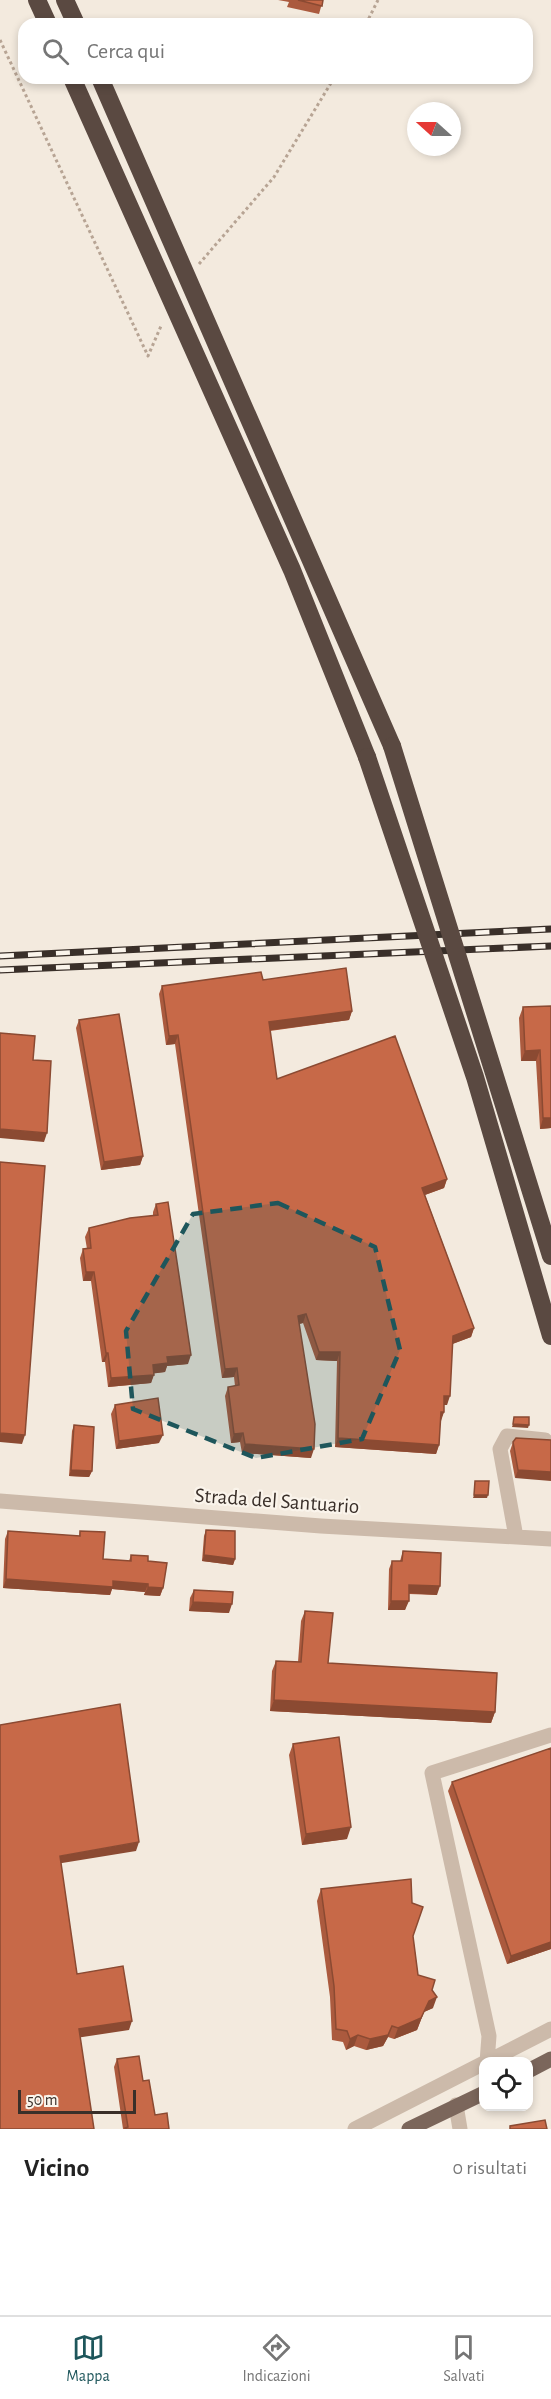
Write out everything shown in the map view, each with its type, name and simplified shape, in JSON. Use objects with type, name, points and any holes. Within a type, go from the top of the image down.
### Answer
[{"type":"highway","points":[[37,0],[45,18]]},
{"type":"highway","points":[[65,0],[73,18]]},
{"type":"highway","points":[[75,84],[292,570],[367,757],[475,1077],[551,1336]]},
{"type":"highway","points":[[103,84],[392,746],[551,1256]]},
{"type":"main road","points":[[533,2068],[551,2059]]},
{"type":"main road","points":[[409,2129],[479,2095]]},
{"type":"street","points":[[516,1537],[500,1449],[507,1436],[550,1440]]},
{"type":"street","name":"Strada del Santuario","points":[[0,1501],[321,1526],[551,1539]]},
{"type":"street","points":[[487,2057],[489,2036],[432,1773],[551,1736]]},
{"type":"street","points":[[496,2057],[551,2029]]},
{"type":"street","points":[[355,2129],[479,2066]]},
{"type":"street","points":[[456,2105],[460,2129]]},
{"type":"path","points":[[369,18],[378,0]]},
{"type":"path","points":[[0,40],[18,78]]},
{"type":"path","points":[[21,84],[148,356],[161,326]]},
{"type":"path","points":[[199,264],[274,177],[330,84]]},
{"type":"highlighted area","points":[[278,1203],[375,1247],[400,1350],[362,1439],[256,1458],[133,1409],[126,1331],[193,1214]]},
{"type":"building","points":[[298,0],[323,0],[322,6]]},
{"type":"building","points":[[346,968],[352,1011],[269,1022],[277,1079],[395,1036],[447,1179],[422,1188],[474,1328],[453,1336],[450,1396],[444,1396],[439,1445],[338,1438],[340,1352],[319,1352],[306,1314],[298,1316],[315,1424],[314,1449],[245,1444],[243,1433],[234,1434],[228,1387],[239,1385],[237,1368],[225,1369],[178,1035],[169,1036],[162,986],[261,972],[263,980]]},
{"type":"building","points":[[551,1006],[551,1118],[543,1118],[540,1050],[525,1051],[523,1007]]},
{"type":"building","points":[[119,1014],[143,1156],[104,1162],[79,1020]]},
{"type":"building","points":[[0,1033],[35,1036],[33,1060],[51,1061],[47,1133],[0,1129]]},
{"type":"building","points":[[0,1162],[45,1166],[25,1435],[0,1433]]},
{"type":"building","points":[[168,1202],[191,1355],[167,1357],[168,1363],[153,1365],[154,1375],[111,1378],[94,1272],[86,1272],[83,1249],[91,1248],[89,1228],[130,1218],[158,1215],[156,1204]]},
{"type":"building","points":[[158,1398],[163,1435],[119,1441],[115,1405]]},
{"type":"building","points":[[514,1417],[529,1417],[529,1425],[513,1424]]},
{"type":"building","points":[[74,1425],[94,1427],[92,1471],[71,1470]]},
{"type":"building","points":[[516,1438],[551,1440],[551,1472],[518,1470],[513,1442]]},
{"type":"building","points":[[475,1481],[489,1481],[488,1495],[474,1495]]},
{"type":"building","points":[[206,1530],[235,1531],[235,1559],[204,1555]]},
{"type":"building","points":[[8,1531],[80,1536],[80,1531],[105,1532],[103,1559],[131,1561],[131,1555],[148,1556],[148,1561],[167,1563],[163,1588],[148,1587],[148,1584],[113,1581],[113,1587],[6,1579]]},
{"type":"building","points":[[403,1551],[441,1553],[440,1586],[409,1585],[409,1601],[391,1601],[392,1561],[402,1561]]},
{"type":"building","points":[[194,1590],[233,1592],[232,1604],[193,1602]]},
{"type":"building","points":[[305,1611],[333,1613],[328,1663],[497,1673],[495,1712],[274,1700],[276,1661],[301,1662]]},
{"type":"building","points":[[120,1704],[139,1842],[60,1856],[77,1974],[123,1966],[132,2021],[79,2029],[94,2129],[0,2129],[0,1725]]},
{"type":"building","points":[[339,1737],[351,1827],[306,1834],[293,1744]]},
{"type":"building","points":[[551,1748],[551,1942],[511,1956],[452,1782]]},
{"type":"building","points":[[411,1879],[412,1903],[423,1907],[413,1936],[418,1975],[435,1980],[432,1990],[437,1997],[429,2001],[421,2018],[398,2028],[392,2026],[388,2035],[370,2039],[358,2035],[350,2039],[347,2031],[336,2029],[334,1986],[321,1889]]},
{"type":"building","points":[[139,2056],[143,2081],[149,2080],[155,2115],[167,2113],[169,2129],[125,2129],[128,2127],[117,2059]]},
{"type":"building","points":[[545,2120],[547,2129],[510,2129],[510,2126]]},
{"type":"railway","points":[[0,956],[551,929]]},
{"type":"railway","points":[[0,970],[551,946]]}]
